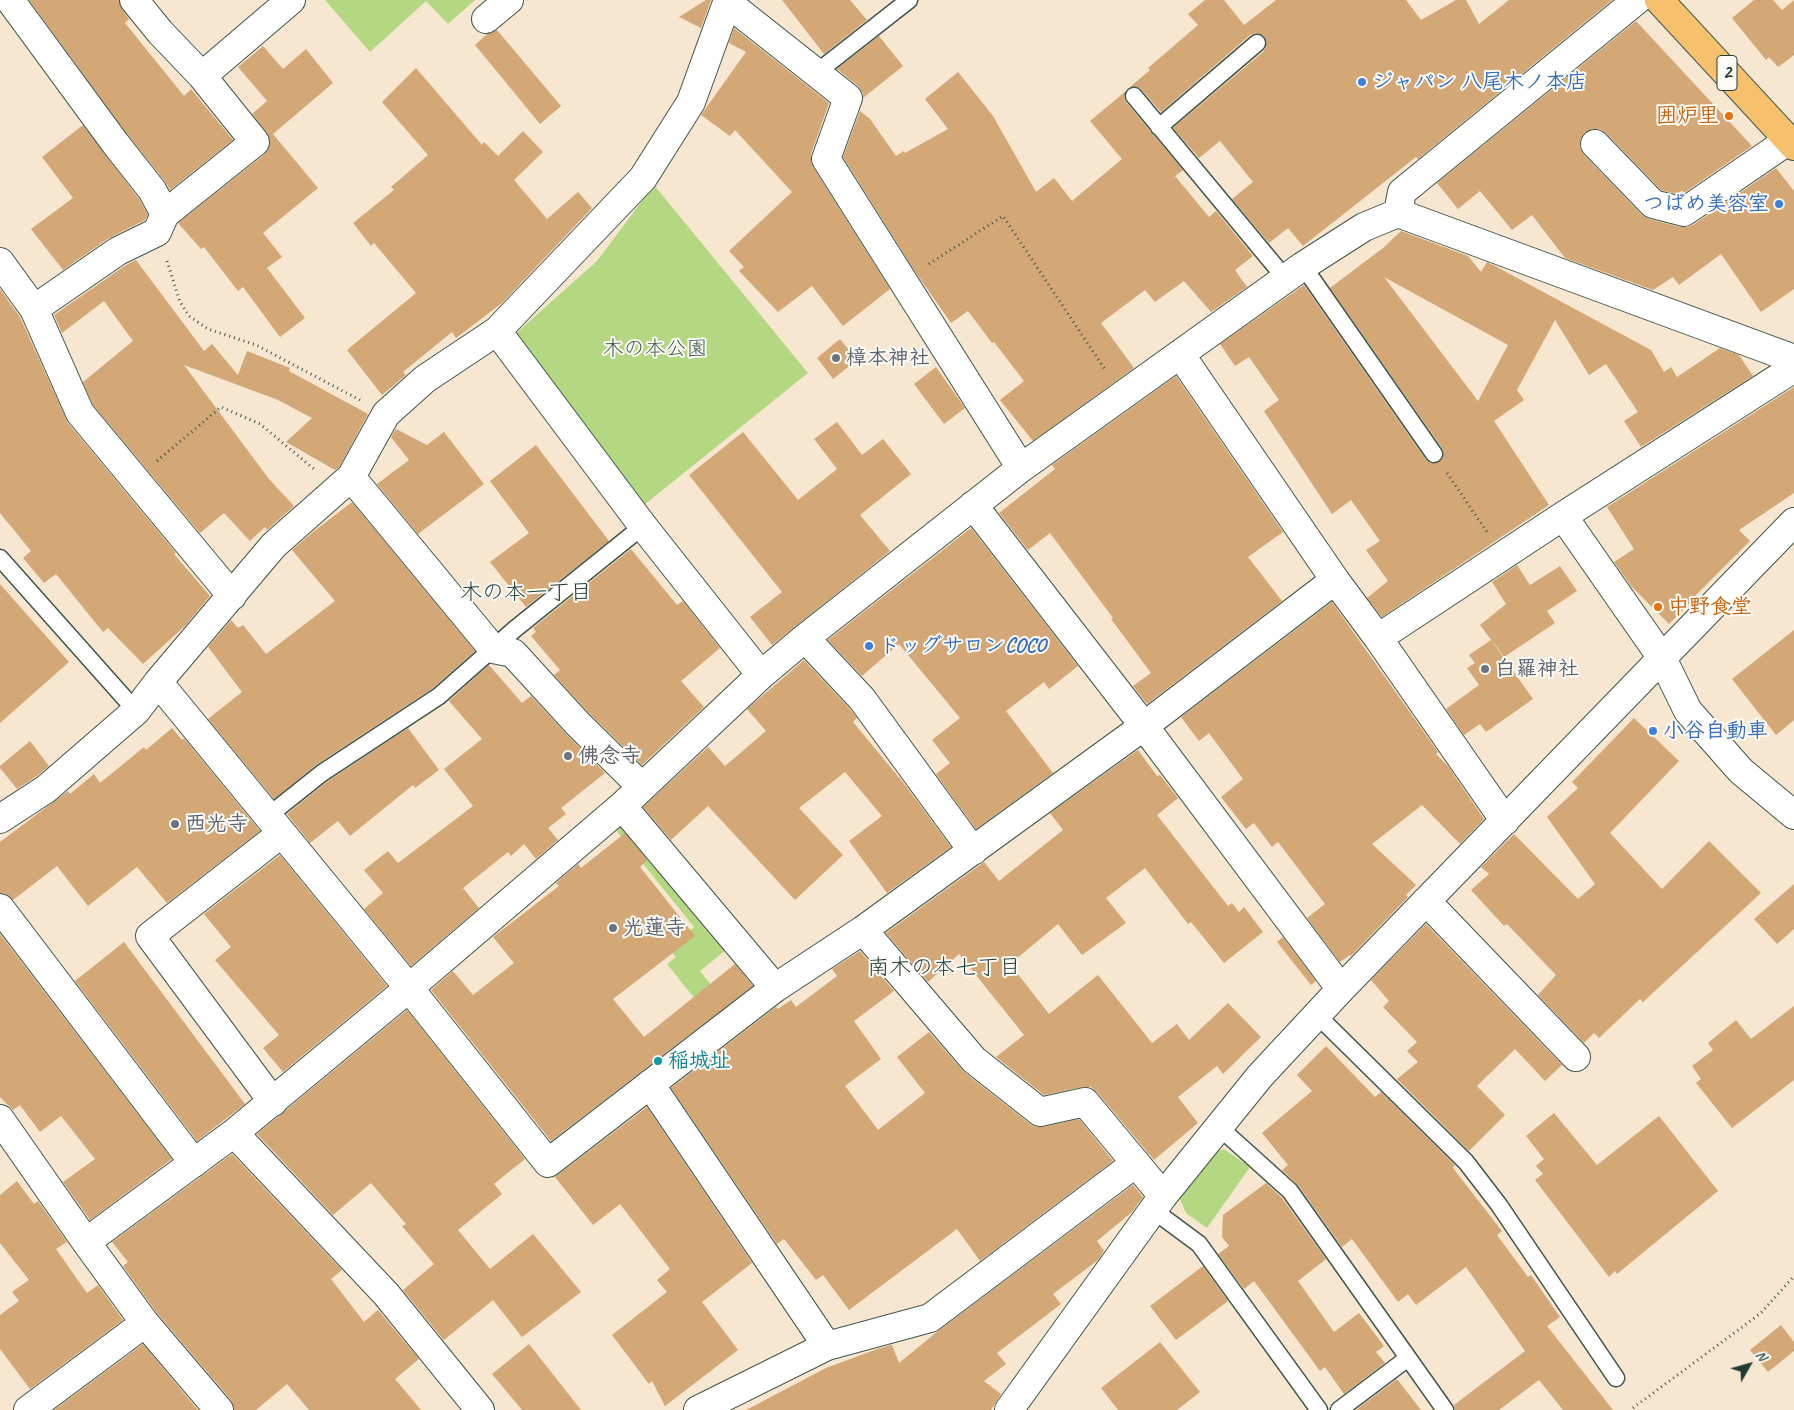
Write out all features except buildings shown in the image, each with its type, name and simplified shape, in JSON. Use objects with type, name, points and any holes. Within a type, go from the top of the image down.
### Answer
[{"type":"main road","name":"2","points":[[1659,0],[1791,143]]},
{"type":"street","points":[[10,0],[115,143],[152,190],[161,223]]},
{"type":"street","points":[[34,309],[161,223],[255,142],[202,76],[160,32],[134,0]]},
{"type":"street","points":[[202,76],[291,0]]},
{"type":"street","points":[[486,19],[509,0]]},
{"type":"street","points":[[1398,213],[1402,192],[1637,0]]},
{"type":"street","points":[[0,819],[46,789],[136,711],[158,682],[274,545],[343,484],[386,414],[425,379],[497,331],[643,178],[691,102],[728,2],[848,98],[826,159],[1021,468]]},
{"type":"street","points":[[1595,144],[1653,204],[1684,212],[1791,143]]},
{"type":"street","points":[[86,1242],[234,1133],[409,988],[622,806],[761,675],[805,638],[1021,468],[1294,272],[1364,226],[1398,213],[1794,358]]},
{"type":"street","points":[[0,262],[34,309],[80,413],[232,596]]},
{"type":"street","points":[[497,331],[643,526],[761,675]]},
{"type":"street","points":[[1180,354],[1335,580],[1378,638],[1505,821]]},
{"type":"street","points":[[1378,638],[1563,516],[1794,368]]},
{"type":"street","points":[[343,484],[493,649],[513,653],[578,724],[642,787]]},
{"type":"street","points":[[973,505],[1144,726],[1341,989]]},
{"type":"street","points":[[1563,516],[1662,658],[1688,711],[1741,771],[1794,815]]},
{"type":"street","points":[[1009,1410],[1158,1203],[1260,1076],[1341,989],[1794,522]]},
{"type":"street","points":[[158,682],[409,988],[548,1163],[775,988],[864,930],[1144,726],[1335,580]]},
{"type":"street","points":[[805,638],[862,699],[973,850]]},
{"type":"street","points":[[622,806],[775,988]]},
{"type":"street","points":[[273,1102],[150,936],[275,825]]},
{"type":"street","points":[[1426,901],[1576,1058]]},
{"type":"street","points":[[0,908],[194,1163]]},
{"type":"street","points":[[864,930],[974,1060],[1040,1112],[1085,1102],[1136,1163],[1158,1203]]},
{"type":"street","points":[[650,1084],[827,1346]]},
{"type":"street","points":[[0,1120],[145,1323],[219,1410]]},
{"type":"street","points":[[234,1133],[386,1294],[480,1410]]},
{"type":"street","points":[[698,1410],[827,1346],[930,1318],[1136,1163]]},
{"type":"street","points":[[28,1410],[145,1323]]},
{"type":"lane","points":[[816,73],[909,0]]},
{"type":"lane","points":[[1159,127],[1257,42]]},
{"type":"lane","points":[[1134,96],[1159,127],[1294,272],[1434,454]]},
{"type":"lane","points":[[275,825],[322,773],[439,696],[515,629],[643,526]]},
{"type":"lane","points":[[0,558],[136,711]]},
{"type":"lane","points":[[1317,1015],[1466,1162],[1499,1205],[1616,1378]]},
{"type":"lane","points":[[1219,1127],[1290,1191],[1445,1410]]},
{"type":"lane","points":[[1158,1203],[1199,1244],[1319,1410]]},
{"type":"lane","points":[[1339,1410],[1408,1358]]},
{"type":"path","points":[[903,281],[1003,216],[1122,395]]},
{"type":"path","points":[[161,223],[180,302],[189,316],[208,329],[256,345],[386,414]]},
{"type":"path","points":[[135,479],[221,407],[260,424],[312,467],[343,484]]},
{"type":"path","points":[[1434,454],[1503,556]]},
{"type":"path","points":[[1633,1408],[1761,1313],[1794,1276]]},
{"type":"green space","points":[[325,0],[475,0],[448,24],[426,1],[370,52]]},
{"type":"green space","name":"木の本公園","points":[[654,185],[808,373],[644,505],[514,335],[597,261]]},
{"type":"green space","points":[[629,818],[732,945],[700,971],[728,1006],[711,1019],[667,964],[676,957],[668,948],[694,927],[615,829]]},
{"type":"green space","points":[[1224,1149],[1250,1167],[1207,1228],[1186,1213],[1179,1197],[1206,1155]]},
{"type":"place","name":"ジャパン 八尾木ノ本店","points":[[1362,82]]},
{"type":"place","name":"囲炉里","points":[[1729,116]]},
{"type":"place","name":"つばめ美容室","points":[[1779,204]]},
{"type":"place","name":"樟本神社","points":[[836,358]]},
{"type":"place","name":"中野食堂","points":[[1658,607]]},
{"type":"place","name":"ドッグサロンCOCO","points":[[869,646]]},
{"type":"place","name":"白羅神社","points":[[1485,669]]},
{"type":"place","name":"小谷自動車","points":[[1653,731]]},
{"type":"place","name":"佛念寺","points":[[568,756]]},
{"type":"place","name":"西光寺","points":[[175,824]]},
{"type":"place","name":"光蓮寺","points":[[613,928]]},
{"type":"place","name":"稲城址","points":[[658,1061]]},
{"type":"district","name":"木の本一丁目","points":[[526,593]]},
{"type":"district","name":"南木の本七丁目","points":[[944,968]]}]
